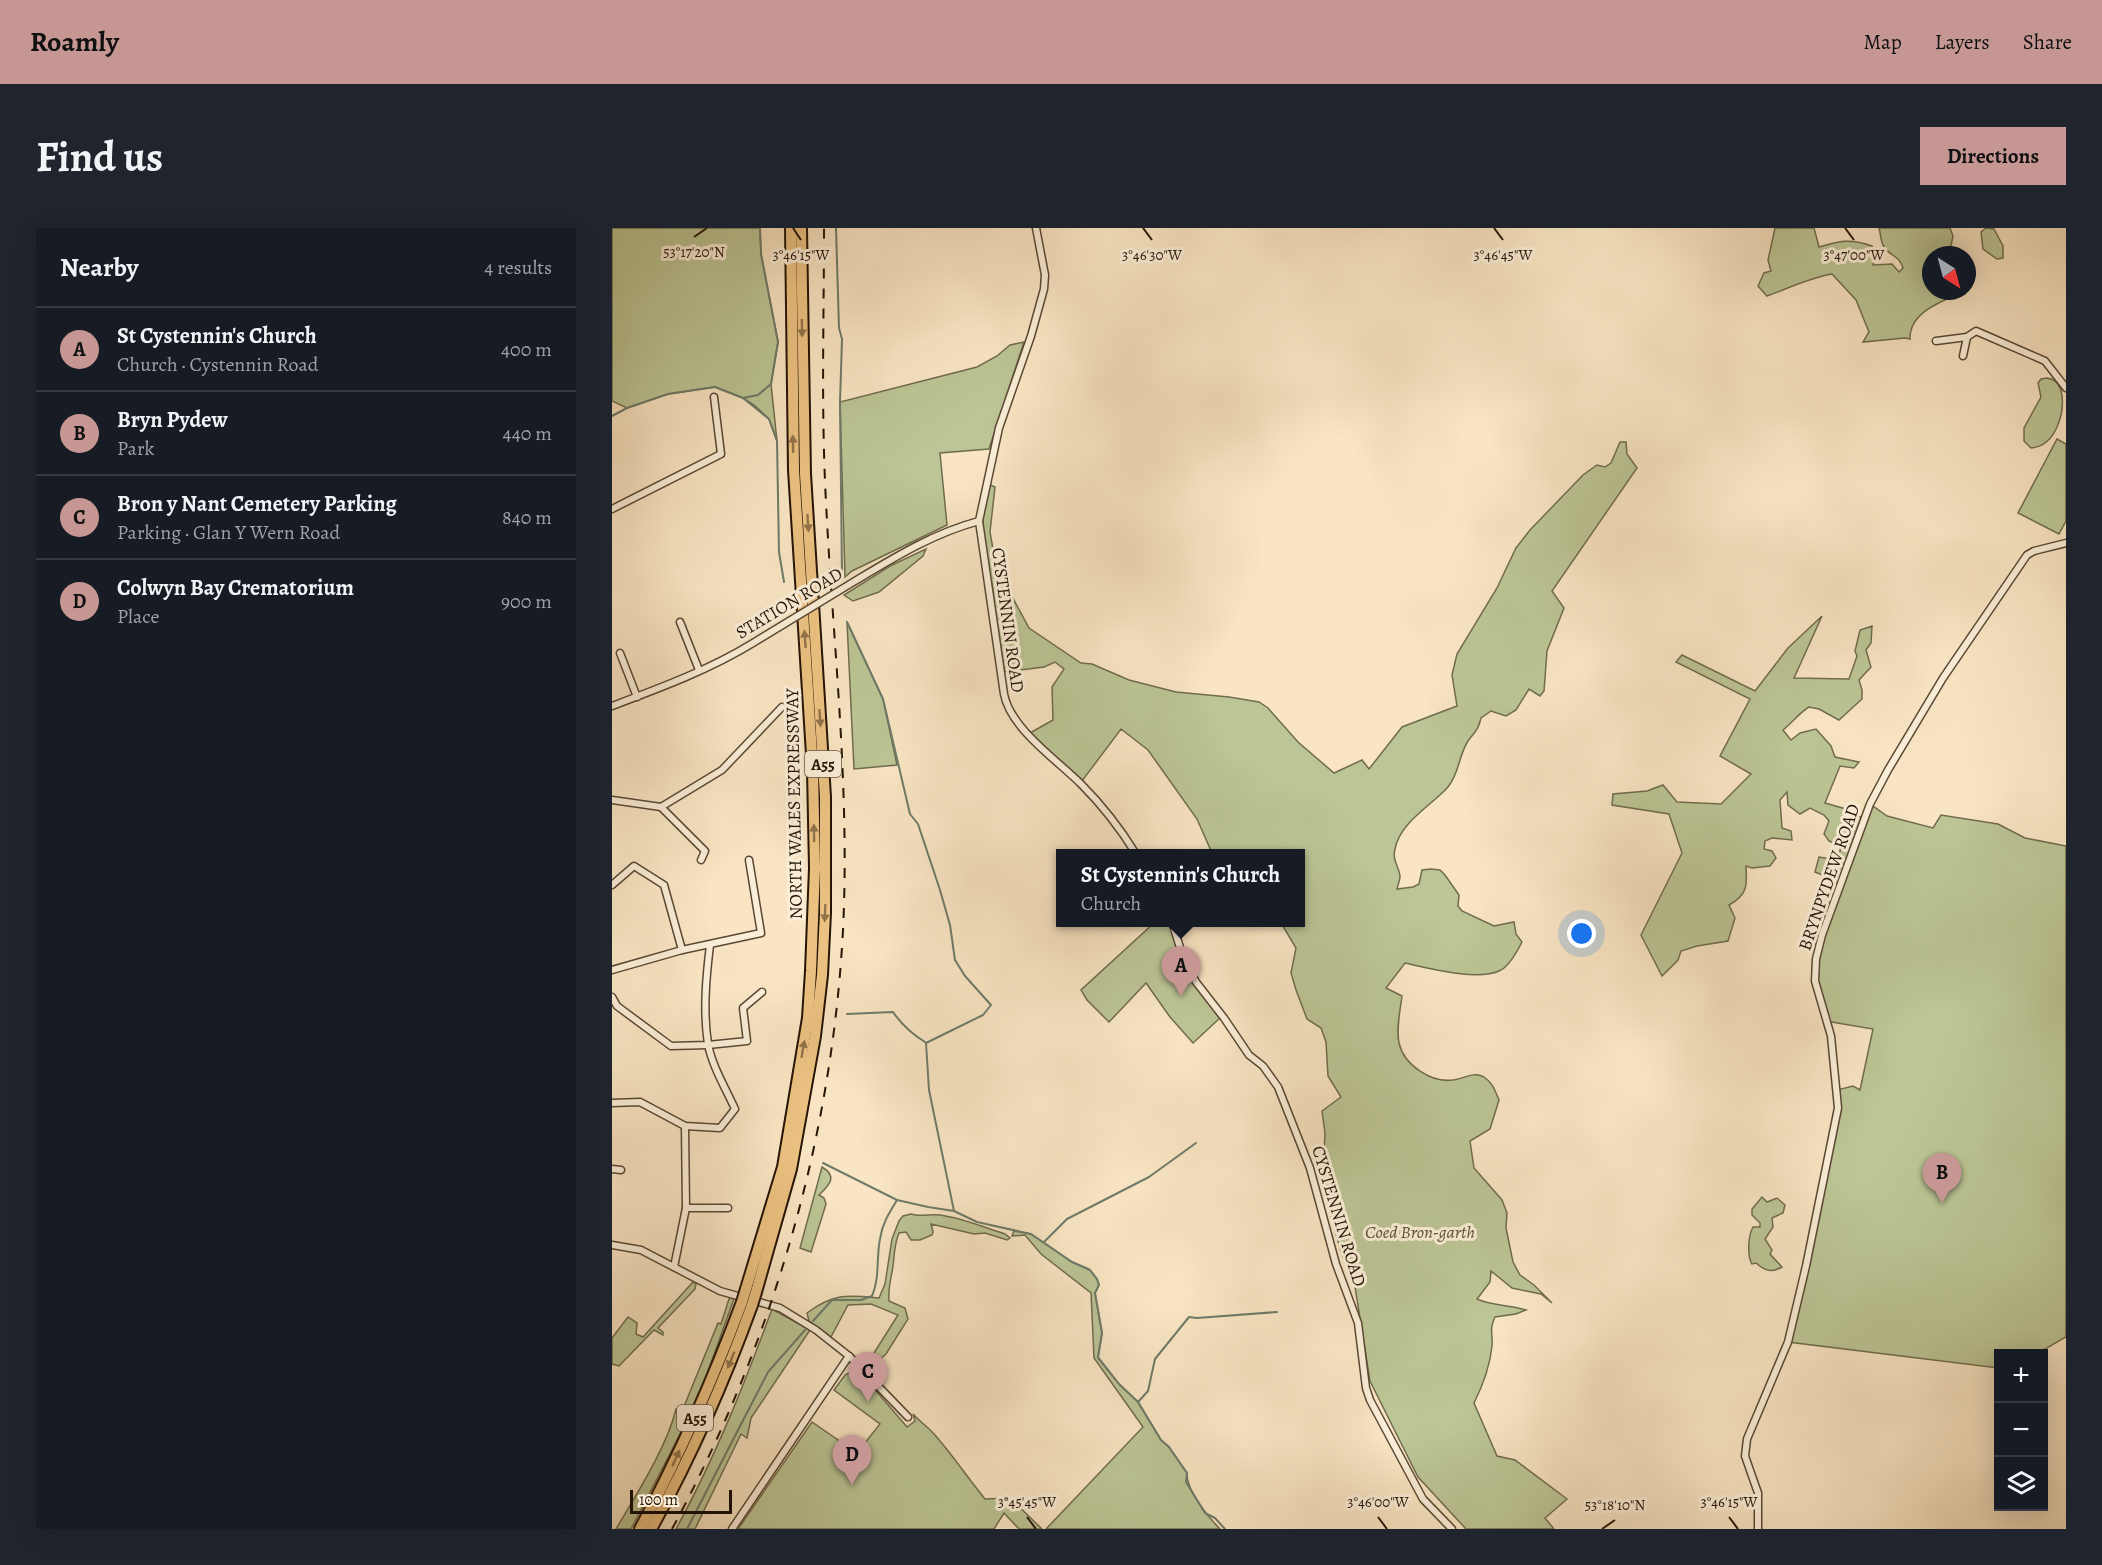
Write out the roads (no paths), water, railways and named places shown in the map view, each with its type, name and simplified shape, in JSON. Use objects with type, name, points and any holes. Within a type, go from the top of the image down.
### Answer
[{"type":"highway","name":"NORTH WALES EXPRESSWAY","points":[[751,1291],[783,1167],[808,1018],[815,868],[813,770],[794,470],[791,228]]},
{"type":"highway","name":"NORTH WALES EXPRESSWAY","points":[[651,1529],[672,1492],[708,1416],[747,1304],[791,1168],[815,1036],[822,975],[825,913],[825,797],[805,474],[801,228]]},
{"type":"highway","name":"NORTH WALES EXPRESSWAY","points":[[640,1529],[664,1484],[747,1304]]},
{"type":"street","points":[[979,521],[999,428],[1031,336],[1044,289],[1045,275],[1036,228]]},
{"type":"street","points":[[1936,341],[1967,337],[1976,331],[2045,361],[2066,388]]},
{"type":"street","points":[[1963,356],[1967,337]]},
{"type":"street","points":[[612,510],[722,454],[714,396]]},
{"type":"street","name":"STATION ROAD","points":[[612,706],[729,658],[899,554],[949,529],[979,521]]},
{"type":"street","name":"CYSTENNIN ROAD","points":[[979,521],[1008,711],[1090,793],[1119,826],[1133,849]]},
{"type":"street","name":"BRYNPYDEW ROAD","points":[[1758,1529],[1758,1493],[1745,1456],[1747,1439],[1788,1342],[1838,1108],[1831,1036],[1815,981],[1816,959],[1822,935],[1870,804],[1943,678],[2027,555],[2066,543]]},
{"type":"street","points":[[680,622],[699,670]]},
{"type":"street","points":[[620,653],[637,697]]},
{"type":"street","points":[[661,807],[722,770],[782,707]]},
{"type":"street","points":[[612,800],[661,807],[705,851],[701,860]]},
{"type":"street","points":[[612,970],[682,950],[761,933],[749,860]]},
{"type":"street","points":[[612,885],[634,866],[664,885],[682,950]]},
{"type":"street","name":"CYSTENNIN ROAD","points":[[1174,927],[1183,957],[1196,982],[1249,1055],[1263,1066],[1278,1087],[1310,1168],[1336,1264],[1358,1323],[1366,1388],[1370,1400],[1423,1499],[1452,1529]]},
{"type":"street","points":[[612,1103],[640,1102],[686,1126],[720,1128],[735,1109],[708,1046],[705,992],[710,945]]},
{"type":"street","points":[[612,997],[615,1008],[671,1046],[708,1046],[747,1041],[743,1008],[762,992]]},
{"type":"street","points":[[674,1267],[686,1209],[686,1126]]},
{"type":"street","points":[[612,1169],[621,1170]]},
{"type":"street","points":[[686,1209],[728,1208]]},
{"type":"street","points":[[612,1245],[641,1250],[720,1290],[780,1308],[816,1330],[849,1356],[908,1417]]},
{"type":"street","points":[[732,1529],[849,1356]]},
{"type":"waterway","points":[[743,398],[758,395],[771,384],[778,342],[761,254],[760,228]]},
{"type":"waterway","points":[[836,228],[839,328],[842,339],[840,402],[842,574]]},
{"type":"waterway","points":[[612,416],[627,408],[668,394],[715,387],[743,398],[769,419],[777,441],[779,552],[784,582]]},
{"type":"waterway","points":[[847,622],[883,699],[910,814],[918,824],[940,890],[950,925],[955,960],[965,976],[991,1005],[983,1015],[926,1043],[929,1090],[954,1211]]},
{"type":"waterway","points":[[847,1014],[893,1012],[908,1029],[925,1042]]},
{"type":"waterway","points":[[1044,1242],[1067,1219],[1149,1177],[1196,1143]]},
{"type":"waterway","points":[[823,1163],[897,1200]]},
{"type":"waterway","points":[[813,1321],[832,1300],[861,1300],[872,1296],[876,1282],[881,1234],[886,1219],[897,1200],[954,1211],[977,1222],[1031,1234],[1072,1262],[1090,1270],[1097,1279],[1099,1285],[1095,1293],[1102,1333],[1098,1357],[1119,1384],[1138,1402],[1161,1440],[1169,1447],[1187,1473],[1186,1482],[1205,1513],[1215,1518],[1225,1529]]},
{"type":"waterway","points":[[1138,1402],[1148,1391],[1155,1359],[1189,1317],[1277,1312]]},
{"type":"waterway","points":[[687,1529],[768,1372],[805,1330]]},
{"type":"railway","points":[[672,1529],[708,1459],[739,1387],[767,1314],[791,1239],[826,1086],[837,1008],[845,876],[843,769],[824,468],[824,228]]},
{"type":"place","name":"St Cystennin's Church","points":[[1181,996]]},
{"type":"place","name":"Bryn Pydew","points":[[1942,1203]]},
{"type":"place","name":"Bron y Nant Cemetery Parking","points":[[868,1402]]},
{"type":"place","name":"Colwyn Bay Crematorium","points":[[852,1485]]},
{"type":"park label","name":"Coed Bron-garth","points":[[1420,1232]]}]
